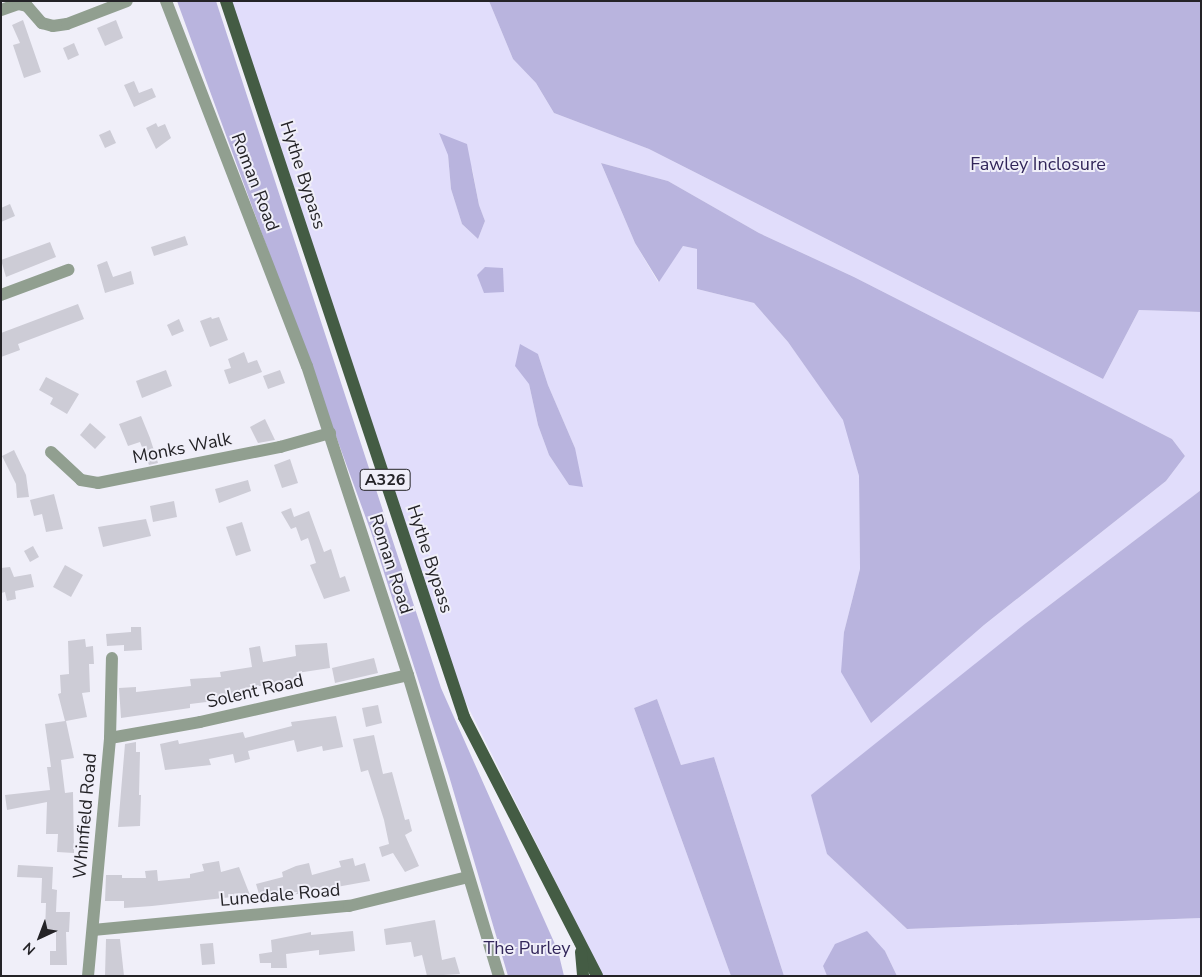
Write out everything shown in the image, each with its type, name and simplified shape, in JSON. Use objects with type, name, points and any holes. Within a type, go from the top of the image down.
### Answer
[{"type":"main road","name":"Hythe Bypass","points":[[226,1],[464,717],[597,976]]},
{"type":"main road","name":"Hythe Bypass","points":[[580,942],[583,976]]},
{"type":"street","points":[[1,10],[18,4],[27,6],[42,23],[53,26],[127,1]]},
{"type":"street","name":"Roman Road","points":[[166,1],[308,366],[408,675],[499,976]]},
{"type":"street","points":[[1,295],[68,270]]},
{"type":"street","name":"Monks Walk","points":[[51,452],[81,480],[98,483],[280,447],[330,433]]},
{"type":"street","name":"Whinfield Road","points":[[88,976],[110,738],[112,658]]},
{"type":"street","name":"Solent Road","points":[[110,738],[200,722],[408,675]]},
{"type":"street","name":"Lunedale Road","points":[[93,930],[349,906],[468,878]]},
{"type":"shaded area","points":[[231,1],[489,1],[513,59],[536,83],[554,113],[649,149],[1103,379],[1139,310],[1201,312],[1201,490],[1026,623],[827,854],[907,929],[1201,918],[1201,976],[897,976],[885,951],[823,966],[827,976],[784,976],[714,757],[681,765],[657,699],[634,708],[731,976],[603,976],[463,697]],"holes":[[[448,155],[472,168],[479,205],[485,221],[478,239],[462,224],[451,189]],[[601,163],[668,181],[759,233],[854,277],[1172,439],[1185,456],[1166,481],[984,625],[870,722],[844,632],[860,569],[859,476],[844,420],[788,342],[754,303],[697,289],[697,249],[683,246],[658,282],[635,243]],[[538,354],[548,385],[575,448],[569,485],[549,455],[538,425],[529,384]]]},
{"type":"green space","name":"The Purley","points":[[177,1],[216,1],[441,688],[558,951],[564,976],[508,976],[449,776],[371,532]]},
{"type":"green space","name":"Fawley Inclosure","points":[[489,1],[1201,1],[1201,312],[1139,310],[1103,379],[649,149],[554,113],[536,83],[513,59]]},
{"type":"green space","points":[[439,133],[467,144],[479,205],[485,221],[478,239],[462,224],[451,189],[448,155]]},
{"type":"green space","points":[[601,163],[668,181],[759,233],[854,277],[1172,439],[1185,456],[1166,481],[984,625],[871,723],[841,672],[844,632],[860,569],[859,476],[843,420],[788,342],[754,303],[697,289],[697,249],[683,246],[659,282],[635,243]]},
{"type":"green space","points":[[485,267],[503,268],[504,292],[484,293],[477,275]]},
{"type":"green space","points":[[520,344],[538,354],[548,385],[575,448],[583,487],[569,485],[549,455],[538,425],[529,384],[515,366]]},
{"type":"green space","points":[[1201,490],[1201,918],[907,929],[827,854],[811,795],[1026,623]]},
{"type":"green space","points":[[657,699],[681,765],[714,757],[784,976],[731,976],[634,708]]},
{"type":"green space","points":[[867,931],[885,951],[897,976],[827,976],[823,966],[835,944]]},
{"type":"building","points":[[23,20],[41,72],[24,78],[13,45],[20,43],[12,25]]},
{"type":"building","points":[[116,20],[123,38],[105,46],[97,28]]},
{"type":"building","points":[[74,43],[79,55],[68,60],[63,48]]},
{"type":"building","points":[[134,81],[139,93],[152,88],[156,97],[134,107],[124,85]]},
{"type":"building","points":[[156,123],[158,127],[165,124],[171,138],[156,149],[146,128]]},
{"type":"building","points":[[110,130],[116,143],[105,148],[99,135]]},
{"type":"building","points":[[10,204],[15,216],[1,222],[1,208]]},
{"type":"building","points":[[185,236],[188,245],[154,256],[151,247]]},
{"type":"building","points":[[50,242],[56,257],[6,277],[1,260]]},
{"type":"building","points":[[107,261],[113,277],[131,271],[134,284],[105,293],[97,265]]},
{"type":"building","points":[[78,304],[84,319],[18,344],[20,350],[1,357],[1,333]]},
{"type":"building","points":[[211,317],[212,319],[219,317],[228,340],[210,347],[200,321]]},
{"type":"building","points":[[179,319],[184,331],[172,336],[167,325]]},
{"type":"building","points":[[244,352],[248,363],[257,360],[262,372],[229,384],[224,370],[231,368],[228,359]]},
{"type":"building","points":[[166,370],[172,386],[142,398],[136,381]]},
{"type":"building","points":[[280,370],[285,383],[268,389],[263,376]]},
{"type":"building","points":[[46,377],[79,394],[67,414],[50,404],[53,398],[39,390]]},
{"type":"building","points":[[141,416],[158,463],[149,465],[140,442],[128,446],[119,424]]},
{"type":"building","points":[[265,419],[275,440],[258,443],[250,427]]},
{"type":"building","points":[[90,423],[106,437],[95,449],[80,435]]},
{"type":"building","points":[[14,450],[26,475],[29,497],[17,498],[16,484],[2,456]]},
{"type":"building","points":[[290,459],[298,483],[282,488],[274,465]]},
{"type":"building","points":[[248,480],[251,491],[219,503],[215,489]]},
{"type":"building","points":[[54,494],[63,529],[46,532],[42,514],[34,516],[30,500]]},
{"type":"building","points":[[174,501],[177,517],[153,522],[150,506]]},
{"type":"building","points":[[291,508],[294,517],[309,511],[324,552],[331,549],[340,578],[345,576],[350,591],[324,599],[310,565],[316,563],[308,538],[301,541],[296,527],[291,529],[281,512]]},
{"type":"building","points":[[146,519],[151,536],[103,547],[98,527]]},
{"type":"building","points":[[242,522],[251,551],[236,556],[226,527]]},
{"type":"building","points":[[33,546],[39,557],[30,562],[24,551]]},
{"type":"building","points":[[65,565],[83,575],[71,597],[53,587]]},
{"type":"building","points":[[10,567],[14,577],[31,574],[34,587],[15,591],[16,599],[7,601],[5,592],[1,593],[1,568]]},
{"type":"building","points":[[131,627],[141,627],[142,650],[124,651],[124,645],[107,646],[106,634],[131,632]]},
{"type":"building","points":[[85,639],[86,647],[93,646],[94,664],[89,664],[90,692],[82,693],[87,717],[66,721],[74,758],[61,760],[65,793],[73,792],[74,853],[57,852],[58,834],[46,834],[47,802],[7,810],[5,795],[50,790],[47,767],[51,767],[45,724],[65,721],[58,694],[61,693],[60,675],[69,674],[68,641]]},
{"type":"building","points":[[327,643],[330,668],[297,673],[298,681],[252,687],[252,692],[238,694],[239,698],[190,704],[190,708],[121,718],[119,688],[136,687],[136,692],[191,686],[190,679],[221,677],[220,672],[252,667],[249,648],[260,646],[263,662],[296,656],[295,645]]},
{"type":"building","points":[[374,658],[378,673],[335,683],[332,668]]},
{"type":"building","points":[[378,705],[382,723],[366,727],[362,708]]},
{"type":"building","points":[[336,716],[343,747],[323,751],[322,746],[297,752],[294,740],[248,751],[250,759],[235,763],[233,754],[209,759],[211,765],[165,770],[160,744],[178,740],[179,744],[243,732],[245,738],[292,726],[291,722]]},
{"type":"building","points":[[374,735],[383,774],[392,772],[405,820],[409,819],[412,831],[405,835],[419,866],[405,872],[393,853],[382,857],[379,847],[389,844],[384,820],[368,770],[361,772],[353,739]]},
{"type":"building","points":[[136,742],[136,752],[140,752],[140,826],[118,827],[125,744]]},
{"type":"building","points":[[353,858],[355,866],[365,863],[370,881],[264,900],[262,893],[259,894],[256,884],[283,877],[282,872],[296,866],[309,863],[312,875],[341,867],[339,861]]},
{"type":"building","points":[[219,861],[221,872],[239,867],[250,895],[124,908],[124,901],[105,901],[106,875],[122,875],[122,878],[146,878],[145,871],[157,870],[158,881],[190,878],[190,874],[204,871],[202,864]]},
{"type":"building","points":[[18,865],[53,867],[52,889],[57,890],[56,912],[70,912],[69,932],[66,932],[67,965],[50,965],[50,951],[56,951],[56,932],[45,932],[46,903],[41,903],[42,878],[17,877]]},
{"type":"building","points":[[435,920],[442,960],[455,957],[460,974],[427,976],[422,955],[414,957],[411,942],[386,945],[384,929]]},
{"type":"building","points":[[353,931],[355,951],[319,955],[319,950],[286,954],[287,968],[271,968],[271,963],[260,963],[259,954],[272,952],[271,940],[311,932],[311,935]]},
{"type":"building","points":[[106,939],[120,939],[124,976],[105,976]]},
{"type":"building","points":[[213,943],[215,964],[202,965],[200,944]]}]
